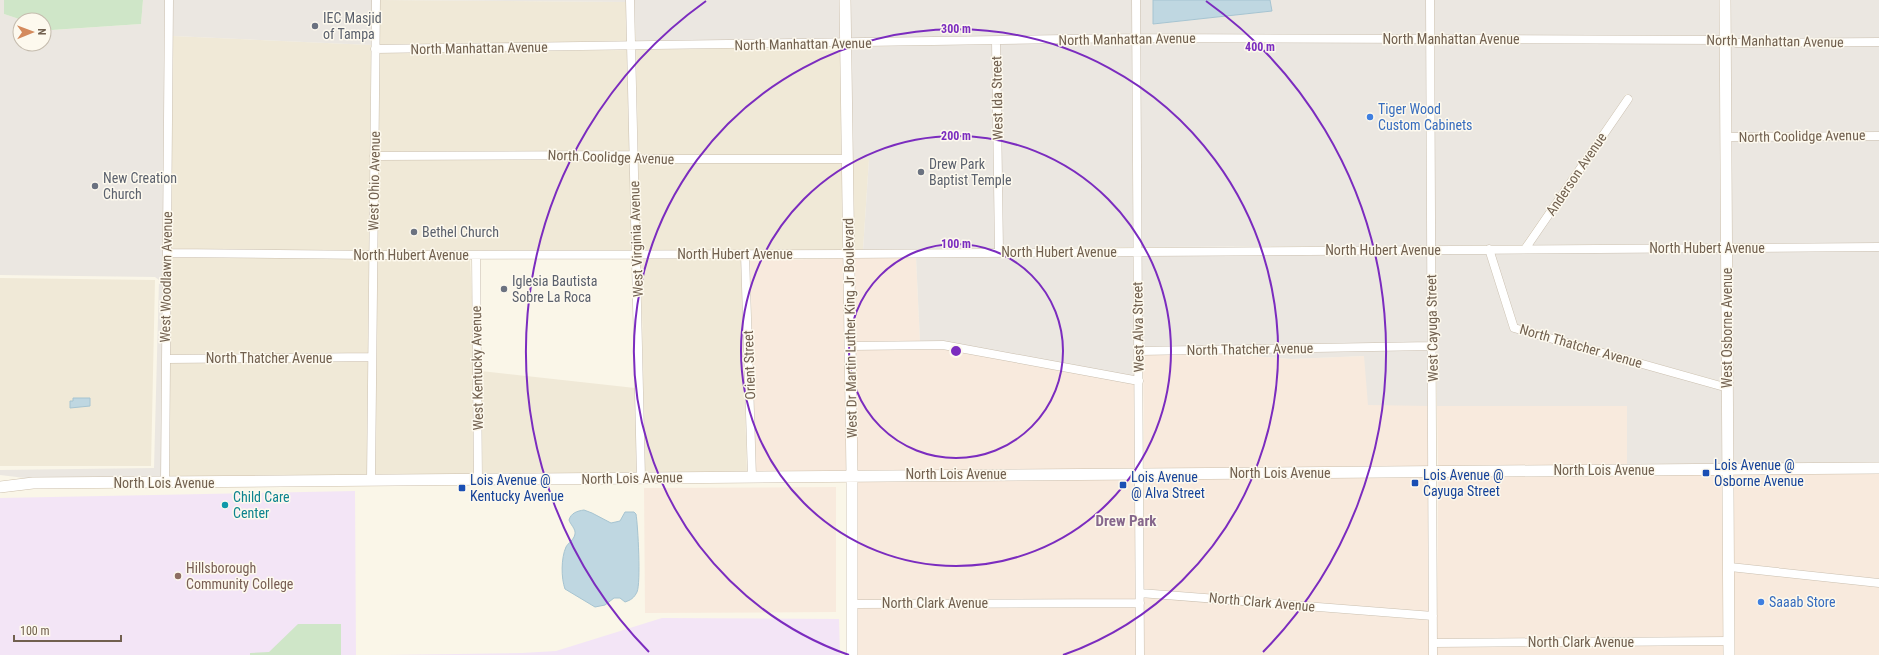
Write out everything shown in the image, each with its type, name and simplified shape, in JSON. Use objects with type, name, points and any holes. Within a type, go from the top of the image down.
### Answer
[{"type":"street","name":"West Woodlawn Avenue","points":[[165,483],[169,0]]},
{"type":"street","name":"West Ohio Avenue","points":[[371,481],[376,0]]},
{"type":"street","name":"West Virginia Avenue","points":[[630,0],[641,478]]},
{"type":"street","name":"West Dr Martin Luther King Jr Boulevard","points":[[845,0],[852,475],[852,655]]},
{"type":"street","name":"West Alva Street","points":[[1136,0],[1140,655]]},
{"type":"street","name":"West Cayuga Street","points":[[1430,0],[1434,471],[1433,655]]},
{"type":"street","name":"West Osborne Avenue","points":[[1725,0],[1728,388],[1727,470],[1730,567],[1729,655]]},
{"type":"street","name":"North Manhattan Avenue","points":[[375,49],[1136,38],[1725,40],[1736,43],[1879,42]]},
{"type":"street","name":"West Ida Street","points":[[996,41],[999,252]]},
{"type":"street","name":"Anderson Avenue","points":[[1525,249],[1628,98]]},
{"type":"street","name":"North Coolidge Avenue","points":[[1726,137],[1879,136]]},
{"type":"street","name":"North Coolidge Avenue","points":[[374,156],[634,155],[641,159],[847,159]]},
{"type":"street","name":"North Hubert Avenue","points":[[167,253],[373,255],[849,254],[1879,247]]},
{"type":"street","name":"North Thatcher Avenue","points":[[1489,249],[1514,328],[1728,388]]},
{"type":"street","name":"West Kentucky Avenue","points":[[476,254],[478,480]]},
{"type":"street","name":"Orient Street","points":[[745,254],[752,477]]},
{"type":"street","points":[[850,346],[943,345],[1139,381]]},
{"type":"street","name":"North Thatcher Avenue","points":[[1139,350],[1432,346]]},
{"type":"street","name":"North Thatcher Avenue","points":[[166,359],[372,357]]},
{"type":"street","name":"North Lois Avenue","points":[[0,479],[32,483],[165,483],[852,475],[1879,468]]},
{"type":"street","name":"North Lois Avenue","points":[[0,487],[32,483]]},
{"type":"street","points":[[1730,567],[1879,583]]},
{"type":"street","name":"North Clark Avenue","points":[[1140,593],[1433,616]]},
{"type":"street","name":"North Clark Avenue","points":[[851,604],[1140,603]]},
{"type":"street","name":"North Clark Avenue","points":[[1433,642],[1729,642]]},
{"type":"shaded area","points":[[0,0],[4,0],[4,14],[12,17],[12,52],[52,52],[52,30],[141,24],[143,0],[165,0],[161,477],[33,479],[0,475],[0,470],[154,468],[159,280],[155,277],[0,275]]},
{"type":"shaded area","points":[[173,0],[372,0],[371,45],[173,36]]},
{"type":"shaded area","points":[[380,0],[626,2],[627,43],[379,46]]},
{"type":"shaded area","points":[[380,0],[626,0],[626,2]]},
{"type":"shaded area","points":[[634,0],[841,0],[841,40],[636,43]]},
{"type":"shaded area","points":[[849,0],[1132,0],[1132,35],[850,39]]},
{"type":"shaded area","points":[[1140,0],[1153,0],[1153,24],[1271,11],[1270,0],[1426,0],[1426,35],[1140,35]]},
{"type":"shaded area","points":[[1434,0],[1721,0],[1721,36],[1435,35]]},
{"type":"shaded area","points":[[1729,0],[1879,0],[1879,38],[1737,39],[1729,37]]},
{"type":"shaded area","points":[[173,36],[371,45],[369,251],[171,249]]},
{"type":"shaded area","points":[[1132,42],[1133,247],[1003,248],[1000,44]]},
{"type":"shaded area","points":[[1140,42],[1426,42],[1427,246],[1141,247]]},
{"type":"shaded area","points":[[1435,43],[1721,44],[1723,244],[1532,245],[1633,98],[1626,94],[1522,245],[1435,246]]},
{"type":"shaded area","points":[[992,44],[995,248],[863,250],[869,159],[851,158],[850,47]]},
{"type":"shaded area","points":[[1730,45],[1879,46],[1879,132],[1730,133]]},
{"type":"shaded area","points":[[737,48],[841,51],[843,155],[643,155],[638,153],[636,50]]},
{"type":"shaded area","points":[[628,50],[630,151],[378,152],[379,53]]},
{"type":"shaded area","points":[[1879,139],[1879,243],[1731,244],[1730,140]]},
{"type":"shaded area","points":[[851,158],[869,159],[863,250],[853,250]]},
{"type":"shaded area","points":[[378,159],[630,159],[633,250],[377,251]]},
{"type":"shaded area","points":[[638,162],[843,162],[845,250],[641,250]]},
{"type":"shaded area","points":[[1879,250],[1879,464],[1731,466],[1731,251]]},
{"type":"shaded area","points":[[1723,251],[1723,382],[1517,325],[1494,253]]},
{"type":"shaded area","points":[[1486,253],[1510,329],[1513,331],[1724,390],[1723,466],[1627,466],[1627,406],[1437,406],[1435,254]]},
{"type":"shaded area","points":[[1427,254],[1428,342],[1143,347],[1141,255]]},
{"type":"shaded area","points":[[1133,255],[1135,376],[920,342],[916,257]]},
{"type":"shaded area","points":[[171,257],[369,259],[368,354],[170,355]]},
{"type":"shaded area","points":[[641,257],[741,258],[747,473],[645,474]]},
{"type":"shaded area","points":[[916,257],[920,342],[854,342],[853,258]]},
{"type":"shaded area","points":[[845,258],[848,471],[756,473],[750,261]]},
{"type":"shaded area","points":[[377,259],[470,259],[472,297],[474,477],[375,478]]},
{"type":"shaded area","points":[[0,278],[155,280],[151,466],[0,466]]},
{"type":"shaded area","points":[[943,349],[1135,384],[1135,469],[856,471],[854,350]]},
{"type":"shaded area","points":[[1428,350],[1429,406],[1368,405],[1364,356],[1291,359],[1215,353]]},
{"type":"shaded area","points":[[1215,353],[1291,359],[1364,356],[1429,406],[1429,468],[1144,469],[1143,354]]},
{"type":"shaded area","points":[[368,361],[367,478],[169,477],[170,362]]},
{"type":"shaded area","points":[[481,371],[635,388],[637,474],[483,477]]},
{"type":"shaded area","points":[[1437,406],[1627,406],[1627,466],[1438,468]]},
{"type":"shaded area","points":[[1879,471],[1879,579],[1734,564],[1731,473]]},
{"type":"shaded area","points":[[1723,473],[1725,638],[1437,639],[1438,475]]},
{"type":"shaded area","points":[[1429,475],[1429,612],[1144,589],[1144,477]]},
{"type":"shaded area","points":[[1135,477],[1136,599],[855,600],[856,479]]},
{"type":"shaded area","points":[[836,487],[836,612],[645,613],[644,488]]},
{"type":"shaded area","name":"Hillsborough Community College","points":[[355,491],[356,655],[0,655],[0,498]]},
{"type":"shaded area","points":[[1734,571],[1879,587],[1879,655],[1733,655]]},
{"type":"shaded area","points":[[1144,597],[1429,620],[1429,655],[1144,655]]},
{"type":"shaded area","points":[[1136,606],[1136,655],[856,655],[855,607]]},
{"type":"shaded area","points":[[662,618],[839,619],[840,655],[386,655],[556,651]]},
{"type":"shaded area","points":[[1725,645],[1725,655],[1437,655],[1437,646]]},
{"type":"green space","points":[[4,0],[143,0],[141,24],[52,30],[52,12],[12,12],[12,17],[4,14]]},
{"type":"green space","points":[[298,624],[341,624],[341,655],[250,655],[250,653],[269,652]]},
{"type":"water","points":[[1153,0],[1270,0],[1272,11],[1153,24]]},
{"type":"water","points":[[73,398],[90,398],[90,406],[70,408],[70,401],[73,401]]},
{"type":"water","points":[[584,510],[611,523],[620,521],[625,512],[634,512],[636,514],[639,554],[638,587],[636,594],[625,602],[620,598],[614,598],[605,605],[595,607],[565,589],[562,574],[562,562],[566,547],[575,534],[575,530],[569,520],[575,513]]},
{"type":"place","name":"IEC Masjid of Tampa","points":[[315,26]]},
{"type":"place","name":"Tiger Wood Custom Cabinets","points":[[1370,117]]},
{"type":"place","name":"Drew Park Baptist Temple","points":[[921,172]]},
{"type":"place","name":"New Creation Church","points":[[95,186]]},
{"type":"place","name":"Bethel Church","points":[[414,232]]},
{"type":"place","name":"Iglesia Bautista Sobre La Roca","points":[[504,289]]},
{"type":"place","name":"Lois Avenue @ Osborne Avenue","points":[[1706,473]]},
{"type":"place","name":"Lois Avenue @ Cayuga Street","points":[[1415,483]]},
{"type":"place","name":"Lois Avenue @ Alva Street","points":[[1123,485]]},
{"type":"place","name":"Lois Avenue @ Kentucky Avenue","points":[[462,488]]},
{"type":"place","name":"Child Care Center","points":[[225,505]]},
{"type":"place","name":"Hillsborough Community College","points":[[178,576]]},
{"type":"place","name":"Saaab Store","points":[[1761,602]]},
{"type":"district","name":"Drew Park","points":[[1126,521]]}]
